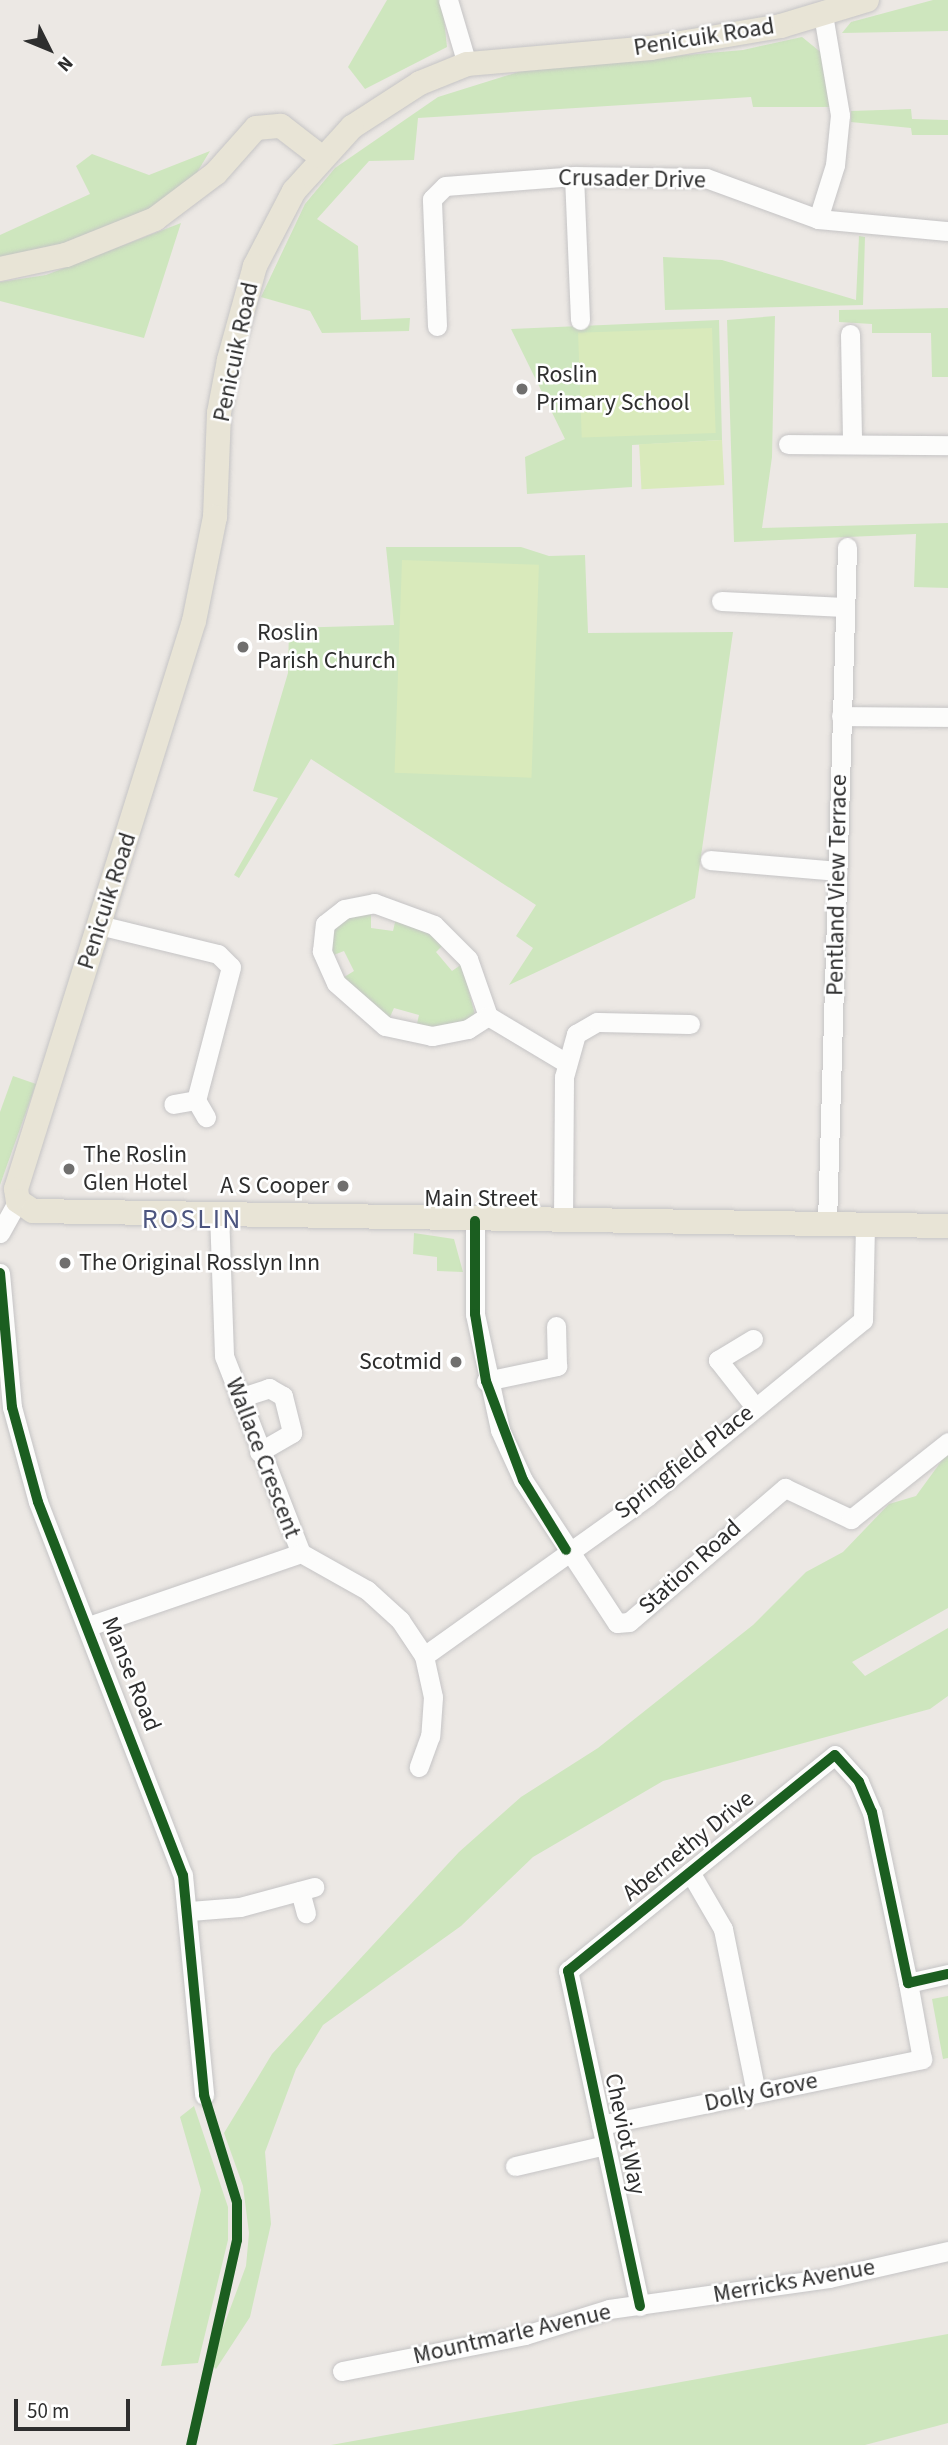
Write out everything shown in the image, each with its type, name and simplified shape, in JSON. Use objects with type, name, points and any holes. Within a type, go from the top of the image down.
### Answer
[{"type":"main road","name":"Penicuik Road","points":[[9,1203],[100,925],[194,621],[215,517],[219,412],[244,300],[272,229],[320,156],[385,103],[467,64],[651,48],[823,15],[867,0]]},
{"type":"main road","points":[[0,269],[66,255],[155,219],[216,173],[256,128],[281,126],[320,156]]},
{"type":"main road","name":"Main Street","points":[[9,1203],[33,1210],[219,1212],[475,1221],[827,1222],[948,1226]]},
{"type":"street","points":[[448,0],[467,64]]},
{"type":"street","points":[[818,219],[835,164],[840,115],[823,15]]},
{"type":"street","points":[[574,176],[580,320]]},
{"type":"street","name":"Crusader Drive","points":[[437,326],[436,191],[574,176],[706,178],[818,219],[948,231]]},
{"type":"street","points":[[852,443],[854,341]]},
{"type":"street","points":[[788,444],[948,445]]},
{"type":"street","name":"Pentland View Terrace","points":[[827,1222],[847,547]]},
{"type":"street","points":[[721,601],[845,607]]},
{"type":"street","points":[[841,716],[948,717]]},
{"type":"street","points":[[710,860],[838,870]]},
{"type":"street","points":[[488,1016],[468,1029],[432,1036],[385,1026],[336,983],[322,951],[326,924],[344,909],[374,903],[434,925],[468,959],[488,1016],[565,1062]]},
{"type":"street","points":[[100,925],[218,954],[231,967],[203,1109],[173,1104]]},
{"type":"street","points":[[563,1220],[565,1062],[576,1034],[597,1022],[690,1024]]},
{"type":"street","points":[[0,1233],[9,1203]]},
{"type":"street","name":"Wallace Crescent","points":[[219,1212],[218,1329],[239,1398],[301,1553],[367,1590],[400,1620],[424,1657],[433,1697],[430,1736],[419,1767]]},
{"type":"street","name":"Station Road","points":[[475,1221],[475,1314],[486,1381],[523,1480],[566,1550],[617,1623],[629,1622],[785,1488],[851,1519],[948,1442]]},
{"type":"street","name":"Springfield Place","points":[[424,1657],[566,1550],[648,1496],[863,1320],[865,1223]]},
{"type":"street","name":"Manse Road","points":[[0,1273],[12,1407],[38,1502],[162,1810],[190,1911],[204,2095]]},
{"type":"street","points":[[486,1381],[557,1366],[556,1326]]},
{"type":"street","points":[[753,1339],[725,1348],[718,1360],[755,1407]]},
{"type":"street","points":[[239,1398],[269,1388],[283,1396],[292,1433],[259,1452]]},
{"type":"street","name":"Manse Road","points":[[89,1626],[301,1553]]},
{"type":"street","name":"Abernethy Drive","points":[[568,1971],[835,1755],[859,1782],[872,1812],[908,1983]]},
{"type":"street","points":[[690,1872],[723,1929],[756,2093]]},
{"type":"street","points":[[190,1911],[240,1907],[307,1889],[306,1913]]},
{"type":"street","name":"Cheviot Way","points":[[568,1971],[640,2306]]},
{"type":"street","points":[[908,1983],[948,1974]]},
{"type":"street","name":"Dolly Grove","points":[[601,2125],[922,2059],[908,1983]]},
{"type":"street","points":[[515,2166],[605,2145]]},
{"type":"street","name":"Merricks Avenue","points":[[640,2306],[829,2278],[948,2251]]},
{"type":"street","name":"Mountmarle Avenue","points":[[342,2371],[640,2306]]},
{"type":"green space","points":[[387,0],[442,0],[447,47],[365,89],[348,67]]},
{"type":"green space","points":[[933,0],[948,0],[948,31],[842,33],[851,22]]},
{"type":"green space","points":[[802,37],[823,54],[830,107],[753,107],[751,97],[418,118],[414,160],[369,161],[317,219],[358,246],[361,320],[410,318],[409,331],[322,333],[310,311],[261,297],[305,204],[335,168],[438,97],[528,69],[743,50]]},
{"type":"green space","points":[[911,109],[912,119],[948,120],[948,135],[912,135],[911,128],[851,122],[851,111]]},
{"type":"green space","points":[[210,151],[193,179],[144,214],[60,249],[0,260],[0,235],[90,194],[76,166],[92,154],[149,175]]},
{"type":"green space","points":[[181,223],[144,338],[0,301],[0,282],[46,275]]},
{"type":"green space","points":[[859,236],[865,237],[863,305],[665,310],[663,257],[722,260],[856,300]]},
{"type":"green space","points":[[948,308],[948,377],[932,377],[931,333],[872,333],[872,324],[839,322],[839,310]]},
{"type":"green space","points":[[775,316],[772,457],[762,528],[948,523],[948,588],[914,587],[916,534],[734,542],[727,320]]},
{"type":"green space","points":[[719,320],[722,440],[632,445],[632,487],[527,494],[525,457],[565,439],[511,329]]},
{"type":"green space","points":[[712,328],[716,433],[582,438],[578,333]]},
{"type":"green space","points":[[722,440],[724,485],[641,489],[639,444]]},
{"type":"green space","points":[[386,547],[521,547],[549,556],[585,555],[588,633],[733,632],[695,898],[509,985],[533,948],[516,936],[536,905],[311,759],[239,878],[234,875],[278,798],[253,791],[288,673],[289,628],[394,625]]},
{"type":"green space","points":[[402,560],[539,565],[531,778],[395,773]]},
{"type":"green space","points":[[371,912],[371,928],[393,931],[396,918],[446,942],[436,952],[452,971],[462,964],[475,1015],[461,1026],[416,1028],[419,1015],[394,1008],[389,1019],[341,979],[354,971],[344,951],[331,956],[332,932],[343,919]]},
{"type":"green space","points":[[13,1076],[36,1084],[0,1185],[0,1112]]},
{"type":"green space","points":[[414,1233],[454,1239],[463,1272],[437,1271],[437,1257],[413,1254]]},
{"type":"green space","points":[[948,1452],[948,1608],[852,1662],[865,1676],[948,1628],[948,1696],[930,1709],[663,1781],[533,1857],[461,1926],[323,2025],[296,2069],[265,2152],[271,2224],[250,2317],[216,2369],[210,2363],[246,2266],[249,2233],[243,2186],[224,2133],[272,2054],[459,1852],[521,1797],[598,1748],[753,1625],[806,1572],[843,1552],[889,1504],[916,1496]]},
{"type":"green space","points":[[948,1996],[948,2058],[943,2059],[932,1999]]},
{"type":"green space","points":[[194,2106],[228,2207],[228,2240],[198,2363],[161,2366],[201,2190],[180,2117]]},
{"type":"green space","points":[[948,2334],[948,2423],[865,2445],[331,2445]]},
{"type":"cycle path","points":[[475,1221],[475,1314],[486,1381],[523,1480],[566,1550]]},
{"type":"cycle path","points":[[0,1273],[12,1407],[38,1502],[183,1875],[204,2095],[237,2202],[237,2240],[191,2445]]},
{"type":"cycle path","points":[[640,2306],[568,1971],[835,1755],[859,1782],[872,1812],[908,1983],[948,1974]]},
{"type":"place","name":"Roslin Primary School","points":[[522,389]]},
{"type":"place","name":"Roslin Parish Church","points":[[243,647]]},
{"type":"place","name":"The Roslin Glen Hotel","points":[[69,1169]]},
{"type":"place","name":"A S Cooper","points":[[343,1186]]},
{"type":"place","name":"The Original Rosslyn Inn","points":[[65,1263]]},
{"type":"place","name":"Scotmid","points":[[456,1362]]},
{"type":"district","name":"ROSLIN","points":[[192,1219]]}]
